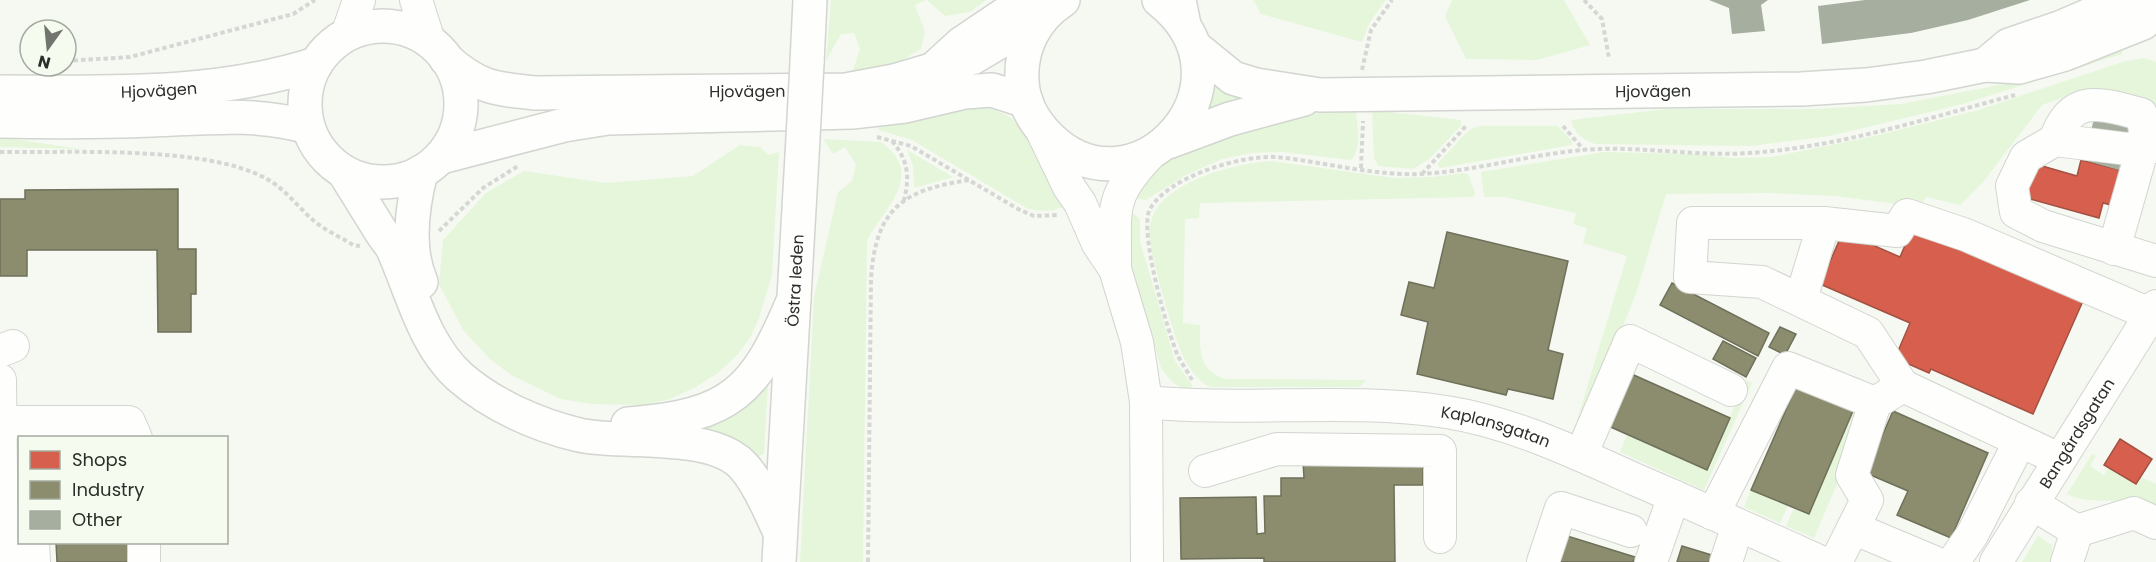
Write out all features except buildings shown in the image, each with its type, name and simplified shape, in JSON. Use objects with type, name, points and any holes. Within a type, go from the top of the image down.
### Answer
[{"type":"main road","name":"Östra leden","points":[[779,547],[810,0]]},
{"type":"main road","name":"Hjovägen","points":[[1159,0],[1186,24],[1233,78],[1256,85],[1320,95],[1801,89],[1896,81],[1985,65],[2019,67],[2065,54],[2143,23],[2141,3]]},
{"type":"main road","points":[[1041,129],[1026,101],[1022,84],[1025,49],[1044,5]]},
{"type":"main road","name":"Hjovägen","points":[[438,50],[467,77],[497,89],[535,93],[846,90],[894,81],[937,66],[961,44],[1044,5]]},
{"type":"main road","points":[[1158,148],[1189,116],[1195,100],[1199,74],[1186,24]]},
{"type":"main road","points":[[431,165],[403,180],[383,183],[363,180],[344,172],[328,160],[316,145],[308,127],[304,106],[307,84],[316,64],[329,47],[347,35],[367,28],[389,26],[410,31],[438,50],[456,77],[461,98],[460,119],[453,139],[431,165],[412,205],[413,243],[418,275],[448,338],[472,368],[499,387],[537,408],[583,422],[611,425],[662,422],[690,416],[714,406],[734,395],[752,380],[775,344],[794,299]]},
{"type":"main road","name":"Hjovägen","points":[[0,92],[144,93],[190,89],[279,74],[316,64]]},
{"type":"main road","name":"Hjovägen","points":[[431,165],[564,125],[608,118],[852,112],[905,106],[965,92],[992,90],[1026,101]]},
{"type":"main road","name":"Hjovägen","points":[[1041,129],[1055,143],[1091,161],[1111,163],[1158,148],[1230,119],[1320,95]]},
{"type":"main road","name":"Hjovägen","points":[[0,121],[93,122],[236,116],[279,118],[308,127]]},
{"type":"main road","points":[[344,172],[392,248],[433,344],[459,377],[491,399],[531,420],[578,435],[610,440],[672,442],[707,447],[729,455],[745,468],[779,547]]},
{"type":"street","points":[[347,35],[359,0]]},
{"type":"street","points":[[416,0],[438,50]]},
{"type":"street","points":[[2055,140],[2061,124],[2073,110],[2094,103],[2140,114],[2150,147],[2114,249]]},
{"type":"street","points":[[1041,129],[1098,243],[1115,269]]},
{"type":"street","points":[[2150,147],[2128,149],[2055,140],[2026,157],[2012,186],[2016,212],[2043,226],[2156,261]]},
{"type":"street","points":[[1147,562],[1146,402],[1137,342],[1115,269],[1114,218],[1120,190],[1127,178],[1158,148]]},
{"type":"street","points":[[2059,459],[1904,386],[1868,333],[1801,299],[1762,282],[1690,277],[1693,223],[1824,223],[1897,231],[1907,215],[1966,235],[2154,310]]},
{"type":"street","points":[[1801,299],[1824,223]]},
{"type":"street","name":"Bangårdsgatan","points":[[1996,562],[2154,310]]},
{"type":"street","points":[[1581,455],[1630,341],[1731,390]]},
{"type":"street","points":[[1726,562],[1726,519],[1788,368],[1875,403]]},
{"type":"street","points":[[0,380],[33,428],[129,422],[135,436]]},
{"type":"street","points":[[1836,562],[1867,500],[1852,475],[1875,403],[1904,386]]},
{"type":"street","name":"Kaplansgatan","points":[[1146,402],[1196,406],[1396,406],[1448,413],[1530,435],[1581,455],[1821,562]]},
{"type":"street","points":[[1276,405],[1277,448]]},
{"type":"street","points":[[1953,562],[1972,535],[2020,441]]},
{"type":"street","points":[[1205,471],[1277,448],[1440,451],[1440,537]]},
{"type":"street","points":[[1,548],[18,484]]},
{"type":"street","points":[[1651,562],[1674,496]]},
{"type":"street","points":[[2031,503],[2077,531],[2134,513],[2156,523]]},
{"type":"street","points":[[1543,562],[1561,508],[1631,531]]},
{"type":"street","points":[[1853,528],[1934,562]]},
{"type":"street","points":[[2067,562],[2077,531]]},
{"type":"street","points":[[33,544],[34,562]]},
{"type":"street","points":[[51,544],[51,562]]},
{"type":"street","points":[[144,544],[144,562]]},
{"type":"path","points":[[78,60],[130,57],[292,14],[315,0]]},
{"type":"path","points":[[1362,75],[1371,30],[1392,0]]},
{"type":"path","points":[[1584,0],[1602,20],[1609,58]]},
{"type":"path","points":[[1197,387],[1178,356],[1149,254],[1145,229],[1149,210],[1165,193],[1232,161],[1261,156],[1277,157],[1422,174],[1583,150],[1632,148],[1746,153],[1785,151],[1836,141],[2016,94]]},
{"type":"path","points":[[1361,168],[1362,110]]},
{"type":"path","points":[[1422,174],[1466,126]]},
{"type":"path","points":[[1563,126],[1583,150]]},
{"type":"path","points":[[891,141],[903,154],[908,169],[904,200]]},
{"type":"path","points":[[868,562],[873,254],[877,235],[885,220],[904,200],[918,192],[970,180]]},
{"type":"green space","points":[[831,0],[926,0],[915,5],[925,32],[921,49],[891,67],[851,76],[860,49],[854,33],[841,34],[826,61]]},
{"type":"green space","points":[[927,0],[986,0],[970,12],[945,16]]},
{"type":"green space","points":[[1253,0],[1386,0],[1370,22],[1362,42],[1261,14]]},
{"type":"green space","points":[[1452,0],[1564,0],[1590,45],[1537,60],[1466,59],[1445,16]]},
{"type":"green space","points":[[2122,47],[2122,54],[1963,104],[1830,136],[1751,146],[1595,144],[1580,135],[1571,120],[1667,109],[1815,109],[1901,104],[2020,81]]},
{"type":"green space","points":[[2144,58],[2156,62],[2156,115],[2073,94],[2042,105],[1984,181],[1960,205],[1926,197],[1920,207],[1835,196],[1769,193],[1666,194],[1636,294],[1579,435],[1573,433],[1627,256],[1583,243],[1587,228],[1573,224],[1576,213],[1505,197],[1484,197],[1481,172],[1604,152],[1692,154],[1732,158],[1772,157],[1875,136],[1975,111],[2122,62]]},
{"type":"green space","points":[[1211,78],[1273,98],[1202,121]]},
{"type":"green space","points":[[976,106],[995,110],[1024,128],[1044,155],[1069,204],[1049,211],[1028,209],[912,140],[878,130],[879,123]]},
{"type":"green space","points":[[1356,110],[1358,143],[1351,160],[1283,152],[1252,153],[1222,159],[1186,175],[1146,200],[1128,198],[1166,159],[1279,117]]},
{"type":"green space","points":[[1372,110],[1461,120],[1461,126],[1429,159],[1413,169],[1378,166],[1374,158]]},
{"type":"green space","points":[[1479,126],[1558,126],[1572,141],[1572,145],[1440,168],[1437,164],[1468,131]]},
{"type":"green space","points":[[0,137],[81,149],[0,147]]},
{"type":"green space","points":[[823,139],[881,142],[894,154],[901,167],[898,191],[867,241],[863,562],[800,562],[814,297],[838,192],[852,181],[856,165],[845,147],[833,154]]},
{"type":"green space","points":[[740,145],[760,147],[768,155],[779,152],[772,275],[759,318],[750,338],[738,354],[718,373],[670,399],[643,405],[591,404],[561,399],[511,375],[491,360],[463,330],[439,284],[443,240],[486,193],[524,171],[606,183],[693,176]]},
{"type":"green space","points":[[907,150],[953,177],[914,188],[913,165]]},
{"type":"green space","points":[[1271,161],[1394,178],[1468,174],[1475,193],[1473,197],[1200,203],[1199,218],[1185,219],[1183,323],[1200,325],[1202,358],[1210,371],[1226,379],[1366,380],[1360,387],[1211,387],[1203,383],[1186,362],[1175,336],[1151,245],[1149,230],[1155,211],[1176,190],[1207,175],[1241,165]]},
{"type":"green space","points":[[1130,211],[1140,219],[1140,241],[1175,361],[1192,385],[1191,391],[1173,382],[1161,368],[1126,246]]},
{"type":"green space","points":[[1746,380],[1752,383],[1704,490],[1620,452],[1627,435],[1707,470]]},
{"type":"green space","points":[[764,383],[768,386],[764,454],[757,457],[743,447],[701,435],[698,423]]},
{"type":"green space","points":[[1853,411],[1866,417],[1814,538],[1786,526],[1794,508],[1809,514]]},
{"type":"green space","points":[[2092,454],[2096,456],[2090,466],[2104,475],[2109,467],[2136,484],[2141,477],[2156,484],[2156,506],[2145,503],[2086,500],[2067,494]]},
{"type":"green space","points":[[1751,490],[1788,506],[1780,523],[1744,507]]},
{"type":"green space","points":[[2038,536],[2052,545],[2053,562],[2022,562]]}]
